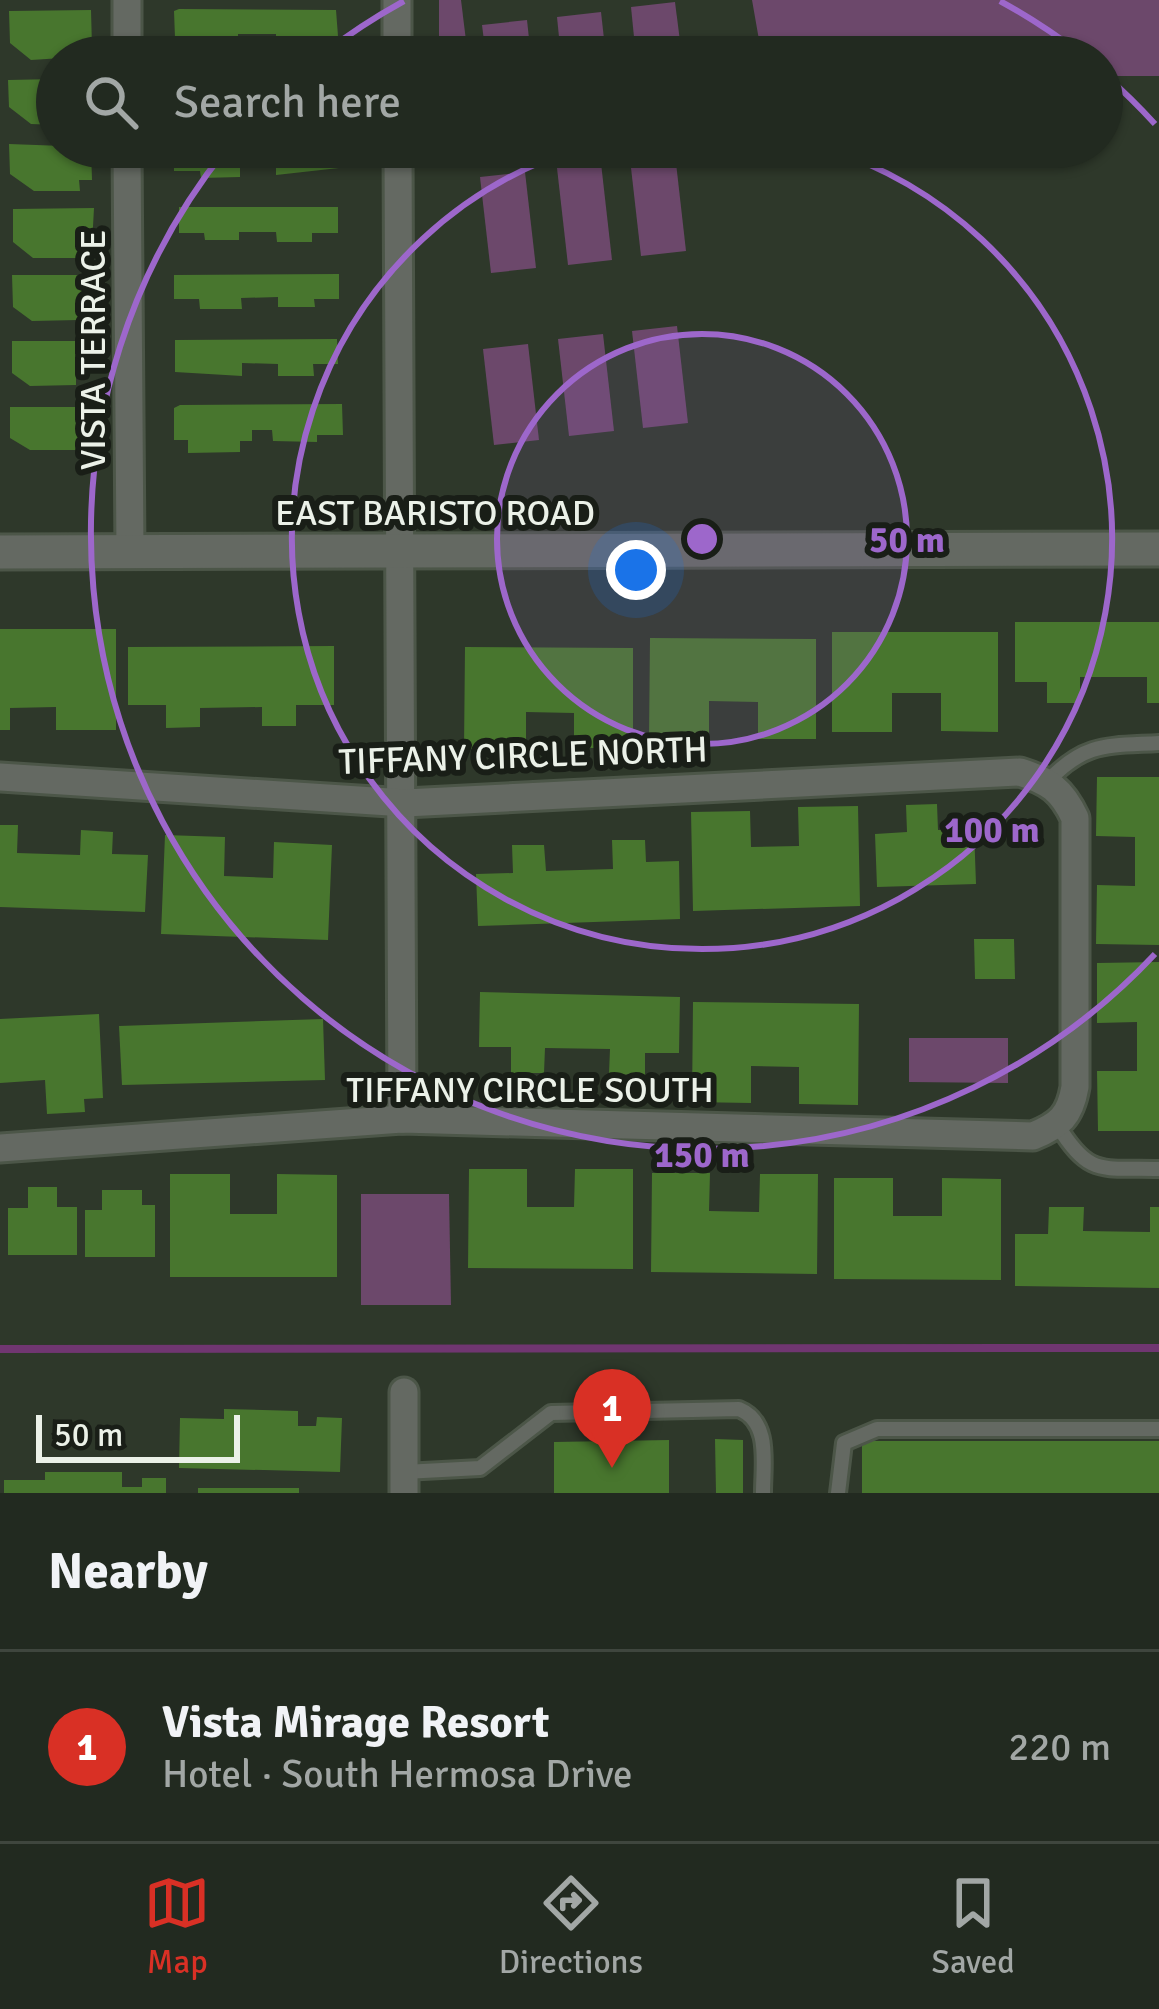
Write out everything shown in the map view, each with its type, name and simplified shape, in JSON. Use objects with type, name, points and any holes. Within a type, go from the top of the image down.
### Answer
[{"type":"street","points":[[127,0],[127,36]]},
{"type":"street","points":[[397,0],[397,36]]},
{"type":"street","name":"VISTA TERRACE","points":[[128,168],[130,552]]},
{"type":"street","points":[[398,168],[405,803],[402,1119]]},
{"type":"street","name":"EAST BARISTO ROAD","points":[[0,552],[1159,549]]},
{"type":"street","name":"TIFFANY CIRCLE NORTH","points":[[0,777],[405,803],[1020,772],[1048,781]]},
{"type":"street","points":[[1048,781],[1065,796],[1076,818],[1075,1087],[1072,1107],[1058,1126]]},
{"type":"street","name":"TIFFANY CIRCLE SOUTH","points":[[0,1148],[402,1119],[1033,1136],[1058,1126]]},
{"type":"street","points":[[404,1392],[404,1482]]},
{"type":"lane","points":[[1048,781],[1074,754],[1159,743]]},
{"type":"lane","points":[[1058,1126],[1078,1159],[1095,1166],[1159,1169]]},
{"type":"lane","points":[[404,1482],[480,1468],[551,1412],[739,1409],[753,1415],[759,1426],[763,1493]]},
{"type":"lane","points":[[838,1493],[844,1443],[877,1429],[1159,1429]]},
{"type":"shaded area","points":[[439,0],[461,0],[465,36],[439,36]]},
{"type":"shaded area","points":[[752,0],[1159,0],[1159,76],[1123,76],[1123,36],[758,36]]},
{"type":"shaded area","points":[[675,2],[679,36],[634,36],[631,7]]},
{"type":"shaded area","points":[[601,12],[604,36],[559,36],[557,17]]},
{"type":"shaded area","points":[[527,20],[529,36],[483,36],[482,25]]},
{"type":"shaded area","points":[[557,168],[602,168],[612,260],[568,265]]},
{"type":"shaded area","points":[[631,168],[677,168],[686,251],[641,256]]},
{"type":"shaded area","points":[[525,172],[536,268],[491,273],[480,177]]},
{"type":"shaded area","points":[[677,326],[688,423],[643,428],[632,331]]},
{"type":"shaded area","points":[[603,334],[614,431],[569,436],[558,339]]},
{"type":"shaded area","points":[[528,344],[539,440],[494,445],[483,349]]},
{"type":"shaded area","points":[[909,1038],[1008,1038],[1008,1083],[909,1082]]},
{"type":"shaded area","points":[[361,1194],[449,1194],[451,1305],[361,1305]]},
{"type":"building","points":[[91,10],[92,36],[36,36],[36,60],[31,60],[10,43],[9,11]]},
{"type":"building","points":[[336,10],[338,36],[175,36],[174,11]]},
{"type":"building","points":[[36,79],[36,124],[9,107],[8,80]]},
{"type":"building","points":[[9,144],[36,145],[36,168],[92,168],[92,180],[79,180],[80,191],[34,191],[10,174]]},
{"type":"building","points":[[240,168],[240,177],[201,178],[200,171],[174,171]]},
{"type":"building","points":[[276,168],[339,168],[276,175]]},
{"type":"building","points":[[179,207],[338,207],[338,233],[312,233],[312,242],[277,242],[276,232],[239,232],[239,240],[205,240],[204,233],[179,233]]},
{"type":"building","points":[[94,208],[92,245],[78,245],[79,258],[33,258],[13,242],[13,209]]},
{"type":"building","points":[[339,274],[339,299],[314,299],[315,307],[278,307],[278,297],[241,298],[242,309],[200,309],[199,299],[174,299],[174,275]]},
{"type":"building","points":[[12,275],[95,275],[98,299],[90,298],[91,311],[78,311],[78,320],[32,321],[13,307]]},
{"type":"building","points":[[337,339],[338,364],[313,364],[314,376],[278,376],[278,364],[242,363],[242,376],[175,372],[175,340]]},
{"type":"building","points":[[12,341],[91,341],[93,364],[88,364],[88,376],[76,376],[76,385],[30,386],[12,373]]},
{"type":"building","points":[[342,404],[343,435],[317,435],[317,442],[273,441],[272,430],[252,430],[252,441],[240,441],[240,452],[188,453],[188,440],[174,440],[174,408],[180,405]]},
{"type":"building","points":[[10,407],[94,407],[95,430],[87,430],[89,441],[78,441],[78,450],[30,450],[10,438]]},
{"type":"building","points":[[1015,622],[1159,622],[1159,703],[1147,703],[1147,677],[1080,677],[1080,703],[1047,703],[1047,682],[1015,682]]},
{"type":"building","points":[[0,629],[116,629],[116,730],[56,730],[56,707],[10,708],[10,730],[0,730]]},
{"type":"building","points":[[832,632],[998,632],[998,732],[941,731],[941,693],[892,693],[892,732],[832,732]]},
{"type":"building","points":[[650,638],[816,639],[816,739],[758,739],[758,702],[709,701],[709,741],[649,740]]},
{"type":"building","points":[[334,646],[334,705],[296,705],[296,726],[262,726],[262,707],[200,708],[200,727],[166,728],[166,705],[128,705],[128,647]]},
{"type":"building","points":[[465,647],[633,648],[633,748],[574,748],[574,713],[526,712],[526,750],[464,749]]},
{"type":"building","points":[[1097,777],[1159,777],[1159,945],[1096,944],[1097,885],[1135,886],[1135,837],[1096,836]]},
{"type":"building","points":[[937,804],[938,830],[974,829],[976,884],[877,887],[875,834],[907,832],[906,805]]},
{"type":"building","points":[[858,806],[860,906],[693,911],[691,812],[750,811],[751,847],[799,846],[798,807]]},
{"type":"building","points":[[0,825],[18,825],[17,853],[80,855],[81,830],[113,832],[112,854],[148,855],[145,912],[0,907]]},
{"type":"building","points":[[165,835],[225,837],[224,876],[273,878],[274,842],[332,845],[328,940],[161,934]]},
{"type":"building","points":[[612,840],[645,840],[646,862],[679,861],[680,919],[478,926],[476,874],[513,873],[512,845],[544,845],[546,871],[613,869]]},
{"type":"building","points":[[974,939],[1014,939],[1015,979],[975,979]]},
{"type":"building","points":[[1159,962],[1159,1131],[1098,1131],[1097,1071],[1137,1071],[1137,1022],[1097,1023],[1097,963]]},
{"type":"building","points":[[480,992],[680,997],[679,1053],[645,1053],[645,1075],[609,1074],[610,1049],[545,1048],[544,1073],[511,1073],[511,1047],[479,1047]]},
{"type":"building","points":[[693,1002],[859,1004],[858,1105],[799,1104],[799,1067],[751,1066],[751,1103],[692,1102]]},
{"type":"building","points":[[99,1014],[103,1098],[84,1099],[85,1112],[47,1114],[45,1080],[0,1083],[0,1019]]},
{"type":"building","points":[[323,1019],[325,1080],[122,1085],[119,1026]]},
{"type":"building","points":[[469,1169],[527,1169],[527,1207],[574,1207],[575,1169],[633,1169],[633,1269],[468,1268]]},
{"type":"building","points":[[652,1173],[710,1173],[709,1211],[759,1212],[760,1174],[818,1174],[817,1274],[651,1272]]},
{"type":"building","points":[[170,1174],[230,1174],[230,1214],[277,1214],[277,1174],[337,1175],[337,1277],[170,1277]]},
{"type":"building","points":[[834,1178],[893,1178],[893,1216],[942,1216],[942,1178],[1001,1179],[1001,1280],[834,1279]]},
{"type":"building","points":[[28,1187],[57,1187],[57,1207],[77,1207],[77,1255],[8,1255],[8,1208],[28,1208]]},
{"type":"building","points":[[102,1190],[142,1190],[142,1205],[155,1205],[155,1257],[85,1257],[85,1210],[102,1210]]},
{"type":"building","points":[[1049,1207],[1084,1207],[1083,1231],[1150,1232],[1150,1207],[1159,1207],[1159,1288],[1015,1286],[1015,1234],[1048,1234]]},
{"type":"building","points":[[224,1409],[298,1411],[298,1426],[316,1426],[317,1417],[342,1418],[340,1472],[179,1468],[180,1418],[224,1419]]},
{"type":"building","points":[[715,1439],[743,1440],[743,1493],[716,1493]]},
{"type":"building","points":[[669,1440],[669,1493],[554,1493],[554,1442]]},
{"type":"building","points":[[862,1441],[1159,1441],[1159,1493],[862,1493]]},
{"type":"building","points":[[45,1472],[122,1472],[122,1487],[142,1487],[142,1478],[166,1478],[166,1493],[4,1493],[4,1480],[45,1480]]},
{"type":"building","points":[[198,1488],[299,1488],[299,1493],[198,1493]]},
{"type":"waterway","points":[[0,1349],[1159,1348]]},
{"type":"place","name":"Vista Mirage Resort","points":[[612,1468]]}]
